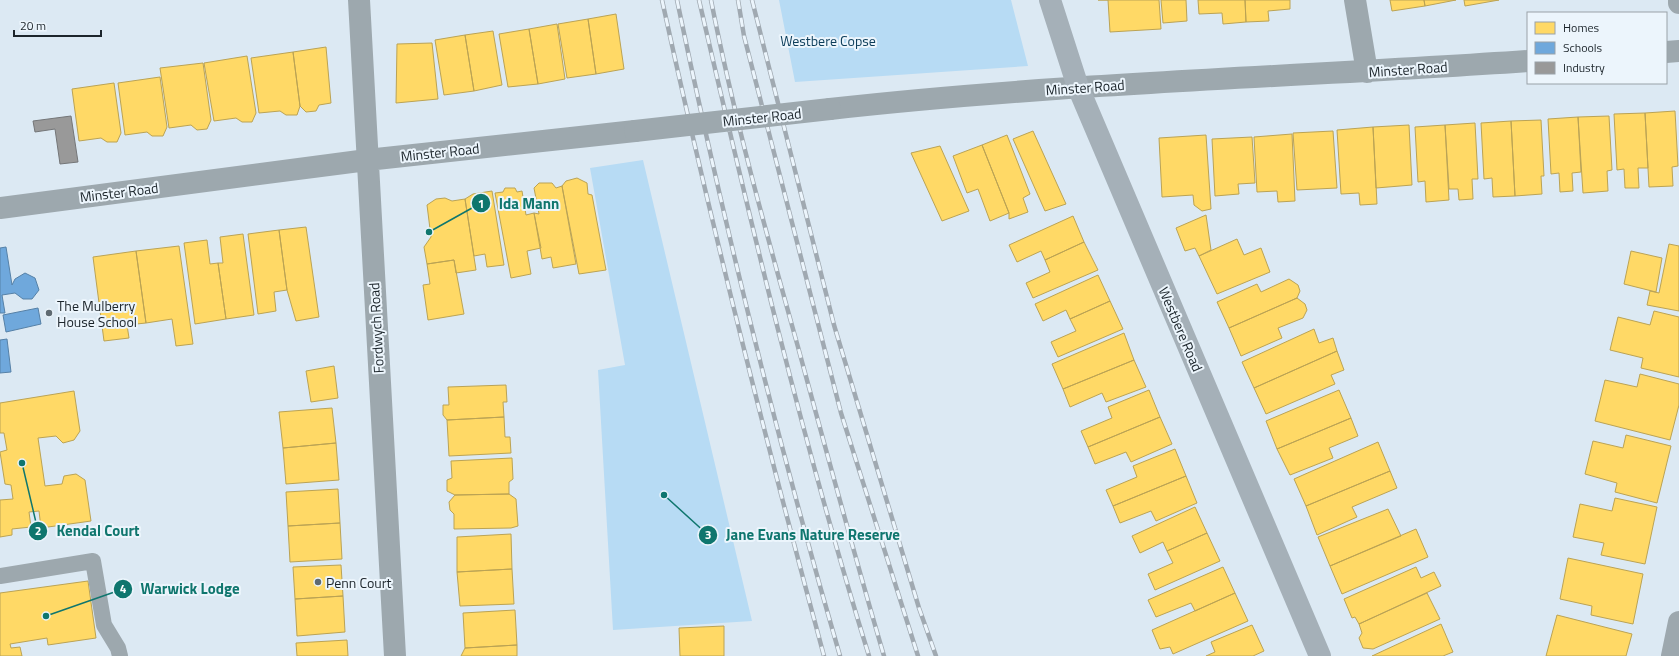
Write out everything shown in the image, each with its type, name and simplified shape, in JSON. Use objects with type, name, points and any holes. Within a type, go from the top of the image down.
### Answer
[{"type":"street","name":"Fordwych Road","points":[[359,0],[395,656]]},
{"type":"street","name":"Westbere Road","points":[[1050,0],[1078,87],[1320,656]]},
{"type":"street","points":[[1355,0],[1367,72]]},
{"type":"street","points":[[1667,52],[1679,51]]},
{"type":"street","name":"Minster Road","points":[[0,208],[367,160],[902,101],[1078,87],[1367,72],[1527,61]]},
{"type":"street","points":[[1672,656],[1679,622]]},
{"type":"lane","points":[[0,576],[93,561],[104,625],[118,648],[120,656]]},
{"type":"green space","name":"Westbere Copse","points":[[779,0],[1011,0],[1028,66],[795,82]]},
{"type":"green space","points":[[643,160],[752,621],[613,630],[598,370],[625,365],[590,168]]},
{"type":"building: Homes","points":[[1108,0],[1159,0],[1161,29],[1110,32]]},
{"type":"building: Homes","points":[[1161,0],[1186,0],[1187,21],[1163,23]]},
{"type":"building: Homes","points":[[1198,0],[1245,0],[1246,22],[1223,24],[1222,13],[1199,14]]},
{"type":"building: Homes","points":[[1245,0],[1290,0],[1290,9],[1268,11],[1269,21],[1246,22]]},
{"type":"building: Homes","points":[[1390,0],[1424,0],[1425,6],[1392,11]]},
{"type":"building: Homes","points":[[1424,0],[1456,0],[1425,6]]},
{"type":"building: Homes","points":[[1464,0],[1499,0],[1465,6]]},
{"type":"building: Homes","points":[[616,14],[624,69],[596,74],[588,19]]},
{"type":"building: Homes","points":[[588,19],[596,74],[567,78],[558,24]]},
{"type":"building: Homes","points":[[557,24],[565,79],[538,84],[529,29]]},
{"type":"building: Homes","points":[[529,29],[538,84],[508,87],[499,34]]},
{"type":"building: Homes","points":[[493,31],[502,85],[474,91],[465,35]]},
{"type":"building: Homes","points":[[465,35],[474,91],[444,95],[435,40]]},
{"type":"building: Homes","points":[[432,43],[438,99],[396,103],[397,44]]},
{"type":"building: Homes","points":[[326,47],[331,103],[319,105],[316,111],[306,112],[300,106],[293,52]]},
{"type":"building: Homes","points":[[293,52],[300,106],[297,115],[286,115],[280,111],[259,113],[251,58]]},
{"type":"building: Homes","points":[[247,56],[256,113],[252,122],[242,122],[236,118],[214,121],[204,63]]},
{"type":"building: Homes","points":[[203,63],[211,120],[207,129],[197,130],[191,125],[169,128],[160,68]]},
{"type":"building: Homes","points":[[160,77],[167,127],[163,136],[152,136],[147,132],[125,135],[118,83]]},
{"type":"building: Homes","points":[[114,83],[121,133],[117,142],[107,142],[101,138],[79,141],[72,89]]},
{"type":"building: Homes","points":[[1675,111],[1678,166],[1672,167],[1673,186],[1649,187],[1645,113]]},
{"type":"building: Homes","points":[[1645,113],[1648,168],[1638,168],[1639,188],[1625,188],[1624,169],[1617,170],[1614,114]]},
{"type":"building: Homes","points":[[1609,116],[1612,170],[1607,171],[1608,191],[1583,193],[1578,117]]},
{"type":"building: Homes","points":[[1578,117],[1581,172],[1572,173],[1573,191],[1560,192],[1559,173],[1551,174],[1548,119]]},
{"type":"building: Homes","points":[[1541,120],[1544,176],[1541,176],[1542,194],[1515,196],[1511,121]]},
{"type":"building: Homes","points":[[1511,121],[1515,196],[1493,197],[1492,178],[1484,179],[1481,123]]},
{"type":"building: Homes","points":[[1475,123],[1478,179],[1472,179],[1473,199],[1459,200],[1458,189],[1449,189],[1445,125]]},
{"type":"building: Homes","points":[[1409,125],[1412,185],[1376,188],[1373,127]]},
{"type":"building: Homes","points":[[1445,125],[1449,200],[1426,202],[1425,181],[1418,182],[1415,127]]},
{"type":"building: Homes","points":[[1373,127],[1377,204],[1360,205],[1359,193],[1341,194],[1337,130]]},
{"type":"building: Homes","points":[[1033,131],[1066,204],[1045,211],[1013,139]]},
{"type":"building: Homes","points":[[1333,131],[1337,188],[1297,190],[1293,133]]},
{"type":"building: Homes","points":[[1292,134],[1295,201],[1278,202],[1277,191],[1257,192],[1254,137]]},
{"type":"building: Homes","points":[[1007,135],[1030,194],[1023,198],[1028,212],[1009,219],[1009,213],[982,145]]},
{"type":"building: Homes","points":[[1206,135],[1211,209],[1202,211],[1194,205],[1193,195],[1162,197],[1159,138]]},
{"type":"building: Homes","points":[[1252,137],[1255,183],[1238,184],[1239,194],[1215,196],[1212,139]]},
{"type":"building: Homes","points":[[982,145],[1009,213],[990,221],[978,189],[967,193],[953,156]]},
{"type":"building: Homes","points":[[940,146],[969,211],[942,221],[911,153]]},
{"type":"building: Homes","points":[[577,178],[587,183],[588,194],[592,195],[606,270],[579,274],[562,186],[566,181]]},
{"type":"building: Homes","points":[[539,183],[552,183],[556,188],[562,186],[576,264],[553,268],[551,257],[542,259],[534,213],[539,214],[534,188]]},
{"type":"building: Homes","points":[[505,188],[515,188],[517,192],[522,191],[526,215],[534,213],[541,248],[527,251],[531,274],[511,278],[495,193],[503,192]]},
{"type":"building: Homes","points":[[492,191],[504,265],[487,267],[485,254],[474,256],[465,199],[473,194]]},
{"type":"building: Homes","points":[[445,198],[452,201],[465,199],[476,270],[456,273],[454,260],[427,264],[424,247],[431,237],[427,205],[436,199]]},
{"type":"building: Homes","points":[[1206,215],[1211,250],[1199,256],[1195,248],[1185,251],[1176,228]]},
{"type":"building: Homes","points":[[1073,216],[1084,242],[1045,260],[1041,251],[1017,262],[1009,245]]},
{"type":"building: Homes","points":[[306,227],[319,317],[296,321],[287,290],[279,230]]},
{"type":"building: Homes","points":[[279,230],[287,290],[274,292],[276,311],[258,314],[248,234]]},
{"type":"building: Homes","points":[[243,234],[254,315],[226,319],[218,263],[223,263],[220,237]]},
{"type":"building: Homes","points":[[1237,239],[1244,255],[1261,248],[1270,272],[1217,294],[1199,256]]},
{"type":"building: Homes","points":[[207,240],[210,264],[218,263],[226,319],[195,324],[184,243]]},
{"type":"building: Homes","points":[[1084,242],[1098,270],[1033,298],[1026,283],[1050,272],[1045,260]]},
{"type":"building: Homes","points":[[1669,244],[1679,246],[1679,311],[1647,305],[1650,291],[1659,293]]},
{"type":"building: Homes","points":[[179,246],[193,344],[176,346],[172,319],[146,323],[136,251]]},
{"type":"building: Homes","points":[[136,251],[146,323],[127,325],[129,338],[104,341],[93,257]]},
{"type":"building: Homes","points":[[1631,251],[1662,258],[1656,292],[1624,284]]},
{"type":"building: Homes","points":[[454,260],[464,314],[428,320],[423,285],[430,284],[427,264]]},
{"type":"building: Homes","points":[[1098,275],[1110,301],[1070,319],[1066,310],[1043,321],[1035,304]]},
{"type":"building: Homes","points":[[1289,279],[1298,285],[1300,291],[1297,298],[1229,328],[1217,302],[1257,284],[1261,292]]},
{"type":"building: Homes","points":[[1297,298],[1305,304],[1307,310],[1303,318],[1278,328],[1282,338],[1241,356],[1229,328]]},
{"type":"building: Homes","points":[[1110,301],[1123,329],[1058,357],[1051,342],[1076,331],[1070,319]]},
{"type":"building: Homes","points":[[1654,311],[1679,317],[1679,377],[1641,368],[1643,358],[1610,350],[1618,317],[1650,325]]},
{"type":"building: Homes","points":[[1314,329],[1319,343],[1333,338],[1337,351],[1254,388],[1242,362]]},
{"type":"building: Homes","points":[[1124,333],[1134,360],[1063,389],[1052,364]]},
{"type":"building: Homes","points":[[1337,351],[1344,370],[1331,375],[1335,384],[1266,414],[1254,388]]},
{"type":"building: Homes","points":[[1134,360],[1146,387],[1106,402],[1102,393],[1070,407],[1063,389]]},
{"type":"building: Homes","points":[[334,366],[338,398],[311,402],[306,371]]},
{"type":"building: Homes","points":[[1640,374],[1679,384],[1679,405],[1670,440],[1595,421],[1605,380],[1637,387]]},
{"type":"building: Homes","points":[[506,385],[507,402],[503,402],[504,417],[447,420],[443,415],[443,405],[449,405],[448,387]]},
{"type":"building: Homes","points":[[1149,390],[1160,417],[1088,447],[1081,431],[1112,418],[1108,407]]},
{"type":"building: Homes","points":[[1339,390],[1351,418],[1277,449],[1266,421]]},
{"type":"building: Homes","points":[[74,391],[80,431],[74,440],[63,443],[56,436],[38,438],[45,486],[62,484],[64,476],[76,474],[85,480],[91,521],[41,528],[39,511],[29,512],[31,527],[12,529],[12,535],[0,537],[0,500],[13,499],[11,485],[5,484],[0,452],[7,450],[4,433],[0,433],[0,403]]},
{"type":"building: Homes","points":[[332,408],[336,443],[283,448],[279,412]]},
{"type":"building: Homes","points":[[504,417],[505,437],[510,437],[511,453],[449,456],[447,420]]},
{"type":"building: Homes","points":[[1160,417],[1172,444],[1131,462],[1126,452],[1095,464],[1088,447]]},
{"type":"building: Homes","points":[[1351,418],[1358,436],[1329,448],[1333,458],[1290,475],[1277,449]]},
{"type":"building: Homes","points":[[1626,435],[1671,446],[1657,503],[1615,492],[1617,483],[1585,474],[1593,441],[1623,448]]},
{"type":"building: Homes","points":[[1378,442],[1390,471],[1306,506],[1294,479]]},
{"type":"building: Homes","points":[[336,443],[339,480],[286,484],[283,448]]},
{"type":"building: Homes","points":[[1175,449],[1186,476],[1113,506],[1106,490],[1137,477],[1133,466]]},
{"type":"building: Homes","points":[[512,458],[513,479],[509,482],[509,494],[455,495],[447,491],[447,480],[452,478],[451,461]]},
{"type":"building: Homes","points":[[1390,471],[1397,488],[1352,507],[1357,517],[1317,535],[1306,506]]},
{"type":"building: Homes","points":[[1186,476],[1197,503],[1156,521],[1151,511],[1120,523],[1113,506]]},
{"type":"building: Homes","points":[[338,489],[340,523],[288,526],[286,492]]},
{"type":"building: Homes","points":[[509,494],[516,499],[518,526],[511,528],[454,529],[454,514],[450,510],[449,502],[455,495]]},
{"type":"building: Homes","points":[[1615,498],[1657,507],[1645,564],[1601,555],[1604,543],[1573,537],[1580,504],[1612,511]]},
{"type":"building: Homes","points":[[1195,507],[1207,533],[1167,551],[1163,542],[1140,553],[1132,536]]},
{"type":"building: Homes","points":[[1388,509],[1401,536],[1330,566],[1318,537]]},
{"type":"building: Homes","points":[[340,523],[342,559],[290,562],[288,526]]},
{"type":"building: Homes","points":[[1416,529],[1428,557],[1342,594],[1330,566]]},
{"type":"building: Homes","points":[[1207,533],[1220,561],[1155,590],[1148,574],[1173,563],[1167,551]]},
{"type":"building: Homes","points":[[511,534],[512,569],[457,572],[457,537]]},
{"type":"building: Homes","points":[[1568,558],[1643,574],[1633,624],[1591,615],[1592,606],[1560,599]]},
{"type":"building: Homes","name":"Penn Court","points":[[341,565],[343,596],[295,599],[293,567]]},
{"type":"building: Homes","points":[[1223,567],[1235,593],[1195,611],[1191,603],[1156,617],[1148,600]]},
{"type":"building: Homes","points":[[1416,567],[1421,578],[1434,572],[1441,586],[1359,624],[1355,617],[1352,618],[1344,599]]},
{"type":"building: Homes","points":[[512,569],[514,604],[460,606],[457,572]]},
{"type":"building: Homes","points":[[88,581],[96,638],[48,645],[47,638],[10,644],[11,648],[20,647],[22,656],[0,656],[0,593]]},
{"type":"building: Homes","points":[[1235,593],[1248,621],[1173,654],[1170,647],[1160,649],[1152,630]]},
{"type":"building: Homes","points":[[1427,593],[1440,619],[1373,649],[1363,648],[1359,638],[1362,633],[1359,624]]},
{"type":"building: Homes","points":[[343,596],[345,632],[297,636],[295,599]]},
{"type":"building: Homes","points":[[515,610],[517,645],[465,648],[463,613]]},
{"type":"building: Homes","points":[[1557,615],[1632,634],[1626,656],[1546,656]]},
{"type":"building: Homes","points":[[1441,624],[1453,652],[1443,656],[1372,656]]},
{"type":"building: Homes","points":[[1252,625],[1264,651],[1253,656],[1206,656],[1215,652],[1211,642]]},
{"type":"building: Homes","points":[[724,626],[724,656],[680,656],[679,628]]},
{"type":"building: Homes","points":[[347,640],[348,656],[297,656],[296,643]]},
{"type":"building: Homes","points":[[517,645],[517,656],[461,656],[465,648]]},
{"type":"building: Schools","name":"The Mulberry House School","points":[[6,247],[12,285],[15,279],[25,273],[35,278],[39,290],[32,299],[23,299],[15,293],[2,295],[5,313],[0,313],[0,248]]},
{"type":"building: Schools","points":[[38,308],[41,324],[6,332],[3,315]]},
{"type":"building: Schools","points":[[7,339],[11,372],[0,373],[0,340]]},
{"type":"building: Industry","points":[[71,116],[78,162],[60,164],[55,129],[35,132],[33,121]]},
{"type":"railway","points":[[662,0],[699,165],[739,329],[824,656]]},
{"type":"railway","points":[[677,0],[713,165],[752,330],[794,493],[840,656]]},
{"type":"railway","points":[[699,0],[799,412],[869,656]]},
{"type":"railway","points":[[711,0],[740,131],[762,218],[884,656]]},
{"type":"railway","points":[[738,0],[744,36],[841,413],[918,656]]},
{"type":"railway","points":[[752,0],[834,325],[919,608],[936,656]]},
{"type":"place","name":"Ida Mann","points":[[429,232]]},
{"type":"place","name":"The Mulberry House School","points":[[49,313]]},
{"type":"place","name":"Kendal Court","points":[[22,463]]},
{"type":"place","name":"Jane Evans Nature Reserve","points":[[664,495]]},
{"type":"place","name":"Penn Court","points":[[318,582]]},
{"type":"place","name":"Warwick Lodge","points":[[46,616]]}]
